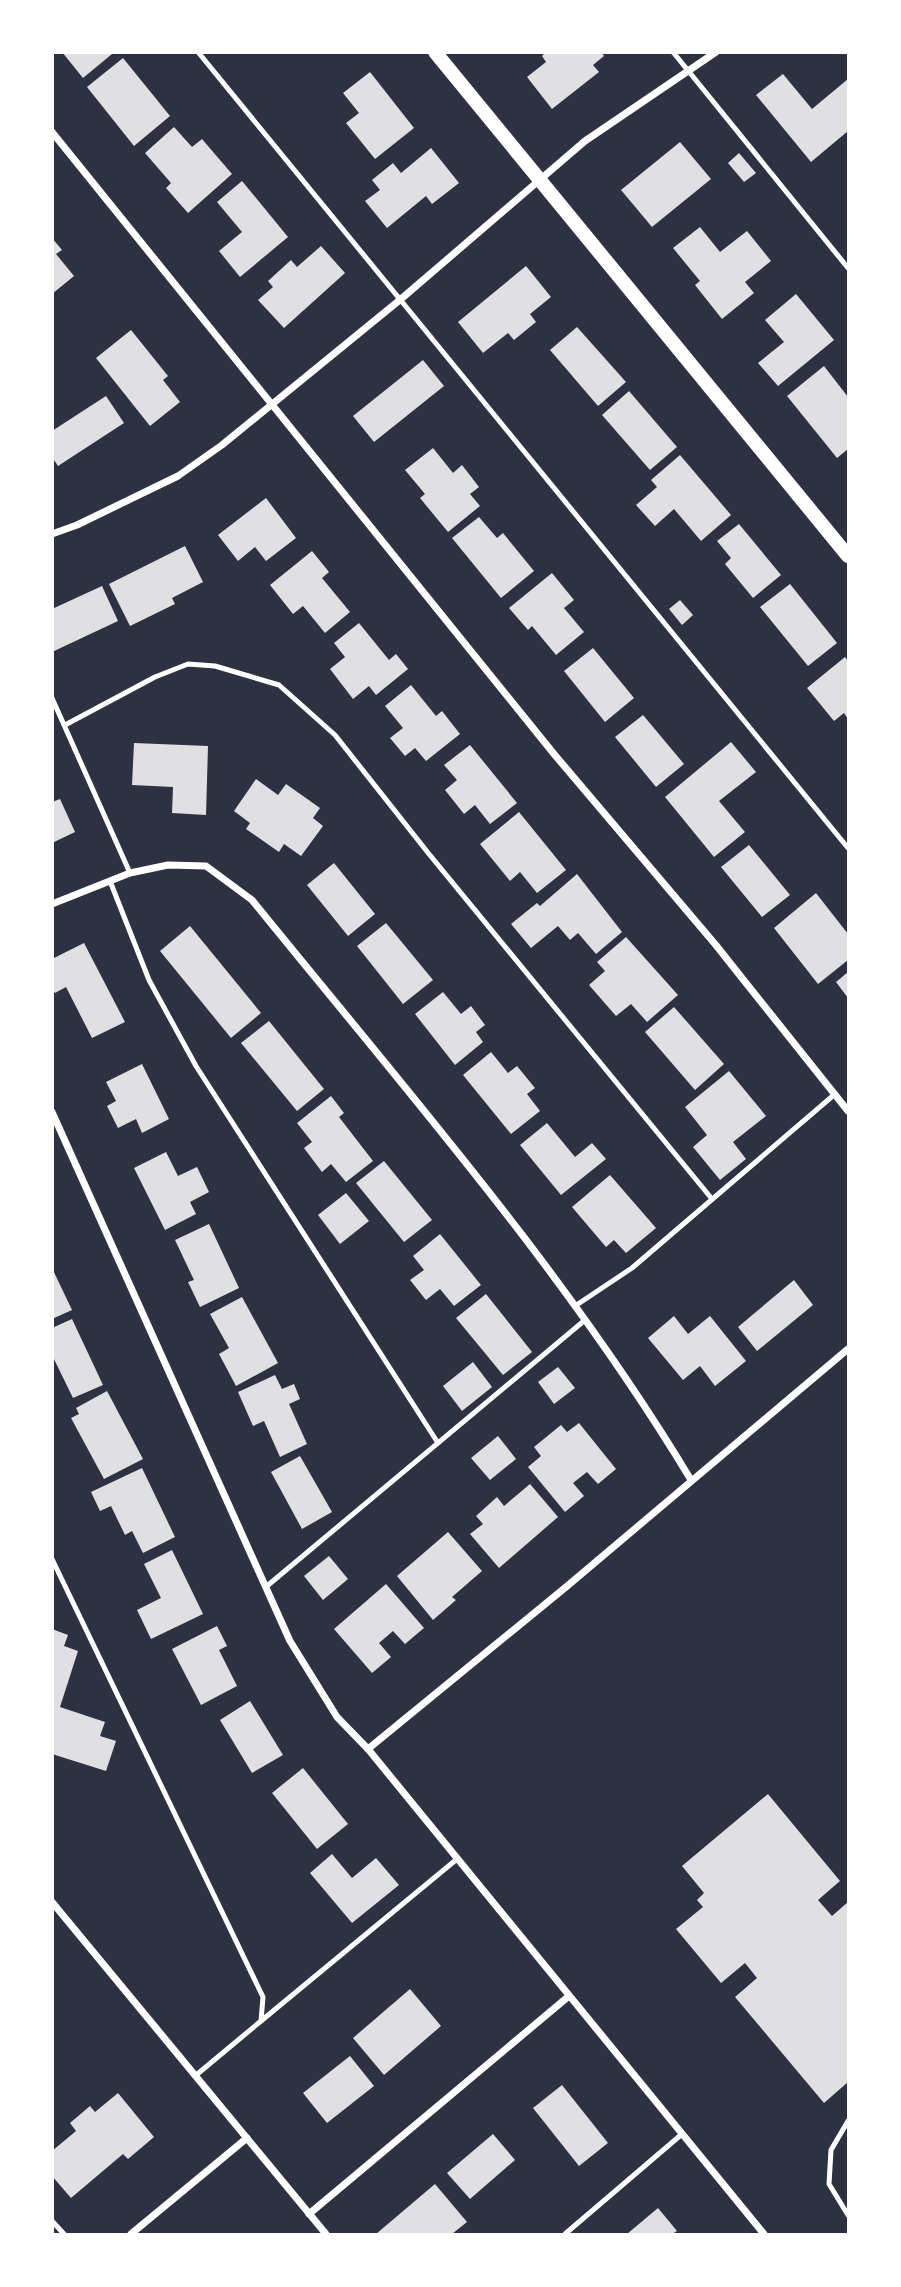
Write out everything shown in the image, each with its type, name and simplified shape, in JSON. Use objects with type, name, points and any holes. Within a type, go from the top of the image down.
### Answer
[{"type":"main road","points":[[435,52],[849,556]]},
{"type":"street","points":[[52,534],[77,525],[178,476],[222,445],[401,299],[585,141],[716,52]]},
{"type":"street","points":[[52,132],[554,754],[715,944],[849,1111]]},
{"type":"street","points":[[52,904],[130,873],[169,864],[206,866],[251,900],[536,1251],[651,1414],[691,1480]]},
{"type":"street","points":[[52,1112],[290,1641],[337,1717],[368,1749],[764,2235]]},
{"type":"street","points":[[368,1749],[849,1349]]},
{"type":"street","points":[[52,1902],[326,2235]]},
{"type":"street","points":[[309,2214],[569,1996]]},
{"type":"street","points":[[131,2235],[247,2138]]},
{"type":"lane","points":[[198,52],[849,848]]},
{"type":"lane","points":[[673,52],[849,268]]},
{"type":"lane","points":[[65,725],[155,677],[188,664],[215,666],[279,685],[335,735],[712,1199]]},
{"type":"lane","points":[[52,698],[130,873]]},
{"type":"lane","points":[[110,881],[149,980],[196,1066],[438,1443]]},
{"type":"lane","points":[[575,1306],[632,1268],[835,1094]]},
{"type":"lane","points":[[267,1586],[585,1320]]},
{"type":"lane","points":[[52,1559],[262,1997],[261,2021]]},
{"type":"lane","points":[[195,2076],[457,1859]]},
{"type":"lane","points":[[849,2121],[831,2150],[829,2184],[849,2215]]},
{"type":"lane","points":[[565,2235],[682,2134]]},
{"type":"lane","points":[[52,2221],[64,2235]]},
{"type":"building","points":[[62,52],[110,52],[112,54],[83,78]]},
{"type":"building","points":[[546,52],[601,52],[604,56],[593,65],[599,72],[552,109],[527,77],[546,62],[542,56]]},
{"type":"building","points":[[123,58],[170,116],[134,146],[87,87]]},
{"type":"building","points":[[370,72],[414,128],[375,159],[346,123],[359,113],[343,93]]},
{"type":"building","points":[[783,74],[812,109],[848,79],[848,131],[811,162],[756,95]]},
{"type":"building","points":[[174,127],[192,147],[202,139],[232,174],[188,213],[166,188],[171,183],[145,153]]},
{"type":"building","points":[[680,142],[711,179],[652,227],[621,190]]},
{"type":"building","points":[[431,148],[459,183],[432,204],[426,196],[387,228],[365,201],[380,190],[372,180],[393,163],[401,173]]},
{"type":"building","points":[[739,153],[756,173],[744,182],[728,163]]},
{"type":"building","points":[[242,181],[288,237],[240,277],[219,251],[242,232],[217,202]]},
{"type":"building","points":[[700,227],[720,252],[747,231],[771,261],[745,282],[754,293],[722,319],[695,285],[700,281],[673,248]]},
{"type":"building","points":[[52,238],[62,250],[56,254],[74,276],[52,294]]},
{"type":"building","points":[[321,246],[345,273],[284,328],[258,300],[273,287],[268,281],[291,260],[297,267]]},
{"type":"building","points":[[526,266],[551,297],[530,314],[536,322],[514,340],[508,333],[483,353],[458,322]]},
{"type":"building","points":[[796,294],[834,340],[778,386],[758,363],[784,342],[765,320]]},
{"type":"building","points":[[577,327],[626,382],[598,406],[550,350]]},
{"type":"building","points":[[131,330],[168,376],[163,380],[180,402],[150,426],[96,358]]},
{"type":"building","points":[[423,360],[444,386],[374,442],[353,416]]},
{"type":"building","points":[[824,366],[848,397],[848,449],[837,458],[787,396]]},
{"type":"building","points":[[629,391],[677,447],[650,470],[602,415]]},
{"type":"building","points":[[106,396],[124,423],[58,466],[52,457],[52,431]]},
{"type":"building","points":[[433,448],[453,473],[462,465],[479,487],[470,494],[480,506],[448,532],[420,498],[425,494],[405,470]]},
{"type":"building","points":[[680,455],[731,515],[701,541],[674,509],[655,526],[636,505],[657,487],[651,480]]},
{"type":"building","points":[[266,498],[296,538],[266,561],[255,547],[238,561],[218,535]]},
{"type":"building","points":[[479,517],[497,538],[503,533],[534,571],[501,598],[452,538]]},
{"type":"building","points":[[739,524],[781,575],[753,598],[725,564],[731,558],[717,541]]},
{"type":"building","points":[[185,546],[203,582],[172,598],[175,604],[130,626],[109,584]]},
{"type":"building","points":[[312,551],[329,572],[322,578],[350,612],[325,633],[303,606],[293,614],[270,585]]},
{"type":"building","points":[[552,573],[574,600],[564,608],[584,632],[556,655],[532,626],[528,630],[509,608]]},
{"type":"building","points":[[790,584],[837,643],[808,666],[760,607]]},
{"type":"building","points":[[102,586],[118,621],[52,652],[52,609]]},
{"type":"building","points":[[680,600],[693,615],[682,625],[669,609]]},
{"type":"building","points":[[359,623],[389,660],[396,654],[408,669],[376,695],[369,686],[353,699],[330,669],[345,657],[334,643]]},
{"type":"building","points":[[593,648],[634,698],[605,722],[564,671]]},
{"type":"building","points":[[845,657],[848,661],[848,719],[844,713],[834,721],[807,688]]},
{"type":"building","points":[[411,685],[436,716],[442,711],[460,734],[426,761],[415,748],[405,756],[390,738],[403,728],[385,706]]},
{"type":"building","points":[[643,715],[684,764],[656,787],[615,737]]},
{"type":"building","points":[[731,742],[756,772],[719,801],[745,832],[714,857],[665,797]]},
{"type":"building","points":[[134,743],[208,746],[206,815],[172,813],[173,787],[132,785]]},
{"type":"building","points":[[470,745],[517,803],[490,824],[475,805],[464,814],[445,790],[457,780],[444,765]]},
{"type":"building","points":[[256,779],[278,795],[286,784],[320,808],[313,818],[323,826],[301,856],[284,844],[279,852],[246,829],[250,823],[234,811]]},
{"type":"building","points":[[60,799],[75,832],[52,843],[52,802]]},
{"type":"building","points":[[519,812],[566,870],[537,893],[520,872],[510,881],[480,844]]},
{"type":"building","points":[[749,845],[790,895],[762,917],[721,867]]},
{"type":"building","points":[[334,863],[375,914],[348,936],[307,885]]},
{"type":"building","points":[[577,874],[622,932],[596,954],[578,933],[570,940],[558,926],[531,948],[511,924],[537,903],[540,906]]},
{"type":"building","points":[[816,893],[848,934],[848,960],[818,984],[774,928]]},
{"type":"building","points":[[386,923],[433,980],[403,1004],[357,946]]},
{"type":"building","points":[[190,926],[261,1013],[231,1038],[160,951]]},
{"type":"building","points":[[626,937],[678,995],[647,1022],[631,1004],[616,1016],[589,985],[605,971],[597,962]]},
{"type":"building","points":[[84,943],[125,1022],[92,1038],[66,987],[55,993],[52,988],[52,959]]},
{"type":"building","points":[[848,972],[848,998],[836,982]]},
{"type":"building","points":[[443,992],[461,1014],[471,1006],[485,1025],[476,1032],[483,1042],[455,1065],[415,1014]]},
{"type":"building","points":[[674,1007],[724,1064],[695,1090],[645,1032]]},
{"type":"building","points":[[269,1021],[324,1089],[297,1111],[241,1043]]},
{"type":"building","points":[[491,1052],[508,1073],[517,1066],[535,1088],[527,1094],[540,1111],[511,1134],[463,1075]]},
{"type":"building","points":[[142,1064],[169,1119],[142,1133],[136,1119],[118,1128],[107,1106],[116,1101],[106,1082]]},
{"type":"building","points":[[729,1071],[766,1116],[733,1142],[746,1159],[720,1180],[693,1147],[707,1135],[685,1107]]},
{"type":"building","points":[[331,1096],[344,1113],[339,1117],[373,1161],[346,1182],[331,1164],[322,1172],[304,1148],[312,1142],[297,1123]]},
{"type":"building","points":[[547,1123],[575,1157],[592,1143],[606,1159],[561,1195],[520,1145]]},
{"type":"building","points":[[166,1152],[178,1176],[197,1167],[209,1192],[190,1202],[196,1214],[165,1230],[134,1168]]},
{"type":"building","points":[[384,1161],[432,1220],[404,1242],[356,1183]]},
{"type":"building","points":[[610,1175],[656,1228],[626,1253],[614,1240],[606,1247],[572,1207]]},
{"type":"building","points":[[346,1193],[369,1221],[340,1244],[318,1215]]},
{"type":"building","points":[[209,1224],[239,1288],[200,1307],[188,1282],[194,1280],[175,1240]]},
{"type":"building","points":[[440,1234],[481,1285],[454,1306],[440,1289],[426,1300],[410,1280],[424,1270],[413,1256]]},
{"type":"building","points":[[52,1268],[72,1310],[52,1319]]},
{"type":"building","points":[[794,1280],[813,1305],[757,1351],[738,1327]]},
{"type":"building","points":[[486,1294],[532,1352],[503,1375],[456,1318]]},
{"type":"building","points":[[242,1297],[278,1363],[236,1386],[219,1354],[229,1348],[210,1314]]},
{"type":"building","points":[[674,1316],[688,1334],[710,1316],[746,1361],[715,1386],[700,1366],[683,1380],[648,1338]]},
{"type":"building","points":[[72,1319],[103,1385],[73,1398],[52,1355],[52,1328]]},
{"type":"building","points":[[473,1362],[492,1387],[462,1411],[443,1386]]},
{"type":"building","points":[[558,1367],[575,1388],[554,1404],[538,1382]]},
{"type":"building","points":[[275,1375],[282,1389],[294,1384],[300,1399],[289,1404],[307,1444],[280,1457],[264,1421],[253,1426],[238,1392]]},
{"type":"building","points":[[107,1391],[143,1459],[104,1479],[71,1418],[79,1414],[76,1408]]},
{"type":"building","points":[[579,1423],[616,1469],[598,1484],[587,1472],[573,1483],[584,1496],[565,1512],[528,1467],[541,1456],[534,1447],[561,1425],[567,1432]]},
{"type":"building","points":[[498,1436],[516,1459],[490,1480],[471,1458]]},
{"type":"building","points":[[300,1456],[332,1512],[302,1529],[271,1472]]},
{"type":"building","points":[[142,1468],[175,1537],[143,1553],[132,1531],[125,1535],[111,1506],[100,1511],[91,1492]]},
{"type":"building","points":[[530,1484],[558,1517],[499,1568],[470,1534],[483,1524],[476,1516],[497,1497],[504,1506]]},
{"type":"building","points":[[448,1532],[482,1571],[452,1597],[456,1600],[433,1620],[397,1576]]},
{"type":"building","points":[[172,1550],[203,1614],[151,1639],[137,1610],[161,1598],[144,1564]]},
{"type":"building","points":[[329,1556],[348,1579],[323,1600],[304,1576]]},
{"type":"building","points":[[386,1584],[424,1628],[405,1644],[393,1631],[379,1643],[391,1657],[372,1673],[334,1629]]},
{"type":"building","points":[[217,1626],[227,1646],[219,1650],[237,1686],[201,1705],[172,1649]]},
{"type":"building","points":[[52,1629],[68,1635],[64,1646],[78,1651],[60,1707],[105,1722],[100,1736],[116,1741],[106,1771],[52,1754]]},
{"type":"building","points":[[250,1701],[283,1755],[252,1773],[220,1720]]},
{"type":"building","points":[[303,1768],[348,1824],[317,1849],[272,1793]]},
{"type":"building","points":[[768,1794],[840,1881],[818,1900],[832,1916],[848,1902],[848,2082],[824,2103],[735,1997],[757,1978],[745,1963],[721,1983],[676,1929],[703,1907],[697,1900],[704,1893],[682,1866]]},
{"type":"building","points":[[332,1854],[352,1878],[376,1858],[399,1885],[352,1923],[310,1873]]},
{"type":"building","points":[[410,1989],[441,2026],[384,2075],[353,2038]]},
{"type":"building","points":[[350,2056],[374,2086],[327,2123],[303,2093]]},
{"type":"building","points":[[562,2085],[608,2143],[579,2166],[533,2108]]},
{"type":"building","points":[[118,2093],[154,2137],[128,2159],[123,2154],[71,2198],[52,2176],[52,2151],[76,2131],[70,2123],[90,2106],[95,2112]]},
{"type":"building","points":[[493,2134],[515,2160],[470,2199],[447,2173]]},
{"type":"building","points":[[435,2184],[467,2222],[452,2234],[376,2234]]},
{"type":"building","points":[[658,2208],[677,2231],[672,2234],[627,2234]]}]
